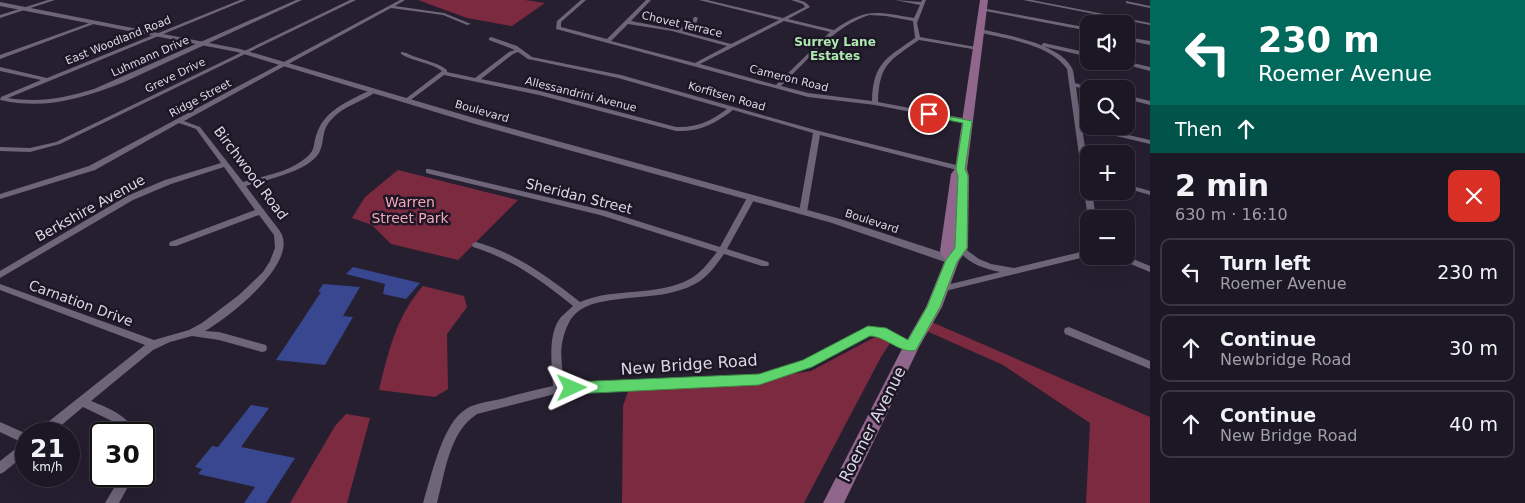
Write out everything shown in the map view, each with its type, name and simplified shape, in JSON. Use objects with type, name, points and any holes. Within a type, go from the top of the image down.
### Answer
[{"type":"main road","points":[[941,289],[952,260],[961,248],[963,176],[961,169],[983,4]]},
{"type":"main road","points":[[952,260],[947,251],[957,174],[961,169]]},
{"type":"main road","name":"Roemer Avenue","points":[[833,503],[941,289]]},
{"type":"street","points":[[0,17],[52,0]]},
{"type":"street","name":"East Woodland Road","points":[[1,99],[244,0]]},
{"type":"street","name":"Luhmann Drive","points":[[1,99],[30,103],[77,96],[103,88],[300,0]]},
{"type":"street","name":"Greve Drive","points":[[0,149],[30,150],[58,143],[354,0]]},
{"type":"street","name":"Ridge Street","points":[[0,197],[82,172],[403,0]]},
{"type":"street","name":"Cameron Road","points":[[584,0],[559,22],[558,27],[607,42],[823,98],[875,103],[968,121]]},
{"type":"street","points":[[607,42],[649,0]]},
{"type":"street","points":[[702,0],[835,32]]},
{"type":"street","points":[[695,65],[783,20],[808,5],[793,0]]},
{"type":"street","points":[[897,0],[923,2],[915,20],[918,38]]},
{"type":"street","points":[[1025,0],[1106,15]]},
{"type":"street","points":[[1054,5],[1059,0]]},
{"type":"street","points":[[1118,15],[1128,1],[1150,7]]},
{"type":"street","name":"Boulevard","points":[[0,4],[205,42],[247,52],[374,91],[862,229],[952,260]]},
{"type":"street","points":[[983,4],[1080,28]]},
{"type":"street","points":[[391,8],[444,14],[469,24]]},
{"type":"street","points":[[778,86],[835,32],[854,20],[870,14],[915,20]]},
{"type":"street","points":[[679,31],[694,23],[696,18]]},
{"type":"street","points":[[1135,21],[1150,24]]},
{"type":"street","points":[[0,58],[97,22]]},
{"type":"street","name":"Chovet Terrace","points":[[627,22],[679,31],[732,46]]},
{"type":"street","points":[[980,31],[1080,53]]},
{"type":"street","points":[[875,103],[876,80],[882,67],[897,52],[918,38],[978,48]]},
{"type":"street","points":[[1011,38],[1040,48],[1059,58],[1070,70],[1082,145]]},
{"type":"street","name":"Korfitsen Road","points":[[491,39],[515,46],[530,58],[619,76],[817,132],[961,169]]},
{"type":"street","points":[[1135,40],[1150,42]]},
{"type":"street","points":[[476,80],[511,53],[519,50]]},
{"type":"street","points":[[403,53],[411,59],[426,64]]},
{"type":"street","name":"Allessandrini Avenue","points":[[426,64],[442,68],[445,71],[443,73],[540,93],[676,128],[692,129],[710,125],[732,108]]},
{"type":"street","points":[[1135,65],[1150,69]]},
{"type":"street","points":[[0,69],[48,80]]},
{"type":"street","points":[[406,100],[443,73]]},
{"type":"street","points":[[1072,84],[1080,86]]},
{"type":"street","points":[[242,185],[292,168],[310,158],[318,147],[320,133],[327,120],[345,106],[374,91]]},
{"type":"street","points":[[1135,99],[1150,103]]},
{"type":"street","name":"Birchwood Road","points":[[57,422],[154,344],[196,334],[259,282],[275,263],[281,243],[278,235],[198,128],[179,121]]},
{"type":"street","points":[[1078,124],[1150,142]]},
{"type":"street","points":[[803,212],[817,132]]},
{"type":"street","name":"Berkshire Avenue","points":[[0,275],[130,198],[168,182],[226,164]]},
{"type":"street","name":"Sheridan Street","points":[[429,172],[603,214],[721,250]]},
{"type":"street","points":[[1135,189],[1150,193]]},
{"type":"street","points":[[558,389],[557,340],[566,320],[579,306],[612,296],[655,294],[681,288],[706,273],[751,198]]},
{"type":"street","points":[[173,244],[261,211]]},
{"type":"street","points":[[476,245],[504,254],[532,268],[579,306]]},
{"type":"street","points":[[961,248],[968,257],[978,262],[994,268],[1017,271]]},
{"type":"street","points":[[721,250],[766,264]]},
{"type":"street","points":[[941,289],[1080,255]]},
{"type":"street","points":[[1135,263],[1150,269]]},
{"type":"street","name":"Carnation Drive","points":[[0,287],[154,344]]},
{"type":"street","name":"New Bridge Road","points":[[430,503],[452,436],[466,414],[558,389],[759,379],[808,364],[868,331],[882,331],[911,347]]},
{"type":"street","points":[[1069,332],[1150,365]]},
{"type":"street","points":[[196,334],[219,336],[262,348]]},
{"type":"street","points":[[82,402],[118,417],[124,422]]},
{"type":"street","points":[[0,427],[15,434]]},
{"type":"street","points":[[0,468],[15,456]]},
{"type":"street","points":[[112,503],[121,487]]},
{"type":"green space","points":[[418,0],[525,0],[545,3],[512,26],[467,18]]},
{"type":"green space","name":"Warren Street Park","points":[[398,170],[518,200],[458,260],[391,244],[372,225],[352,218],[365,197]]},
{"type":"green space","points":[[423,286],[464,296],[467,307],[447,334],[448,389],[435,397],[379,390],[390,348],[400,322],[406,309]]},
{"type":"green space","points":[[927,320],[1150,417],[1150,503],[1086,503],[1090,423],[1003,365],[922,329]]},
{"type":"green space","points":[[875,337],[886,337],[890,343],[804,503],[622,503],[623,406],[630,386],[759,379],[811,371]]},
{"type":"green space","points":[[346,414],[370,418],[347,503],[290,503],[335,426]]},
{"type":"building","points":[[353,267],[420,283],[406,299],[383,294],[385,284],[346,274]]},
{"type":"building","points":[[323,284],[360,287],[343,316],[353,317],[325,365],[276,360],[321,292],[318,292]]},
{"type":"building","points":[[251,405],[269,408],[241,447],[295,458],[266,503],[244,503],[255,487],[198,474],[202,469],[195,467],[212,446],[218,447]]},
{"type":"district","name":"Surrey Lane Estates","points":[[835,49]]},
{"type":"route","points":[[572,388],[759,379],[808,364],[868,331],[882,331],[911,347],[934,307],[952,260],[961,248],[963,176],[961,169],[968,121],[929,114]]}]
